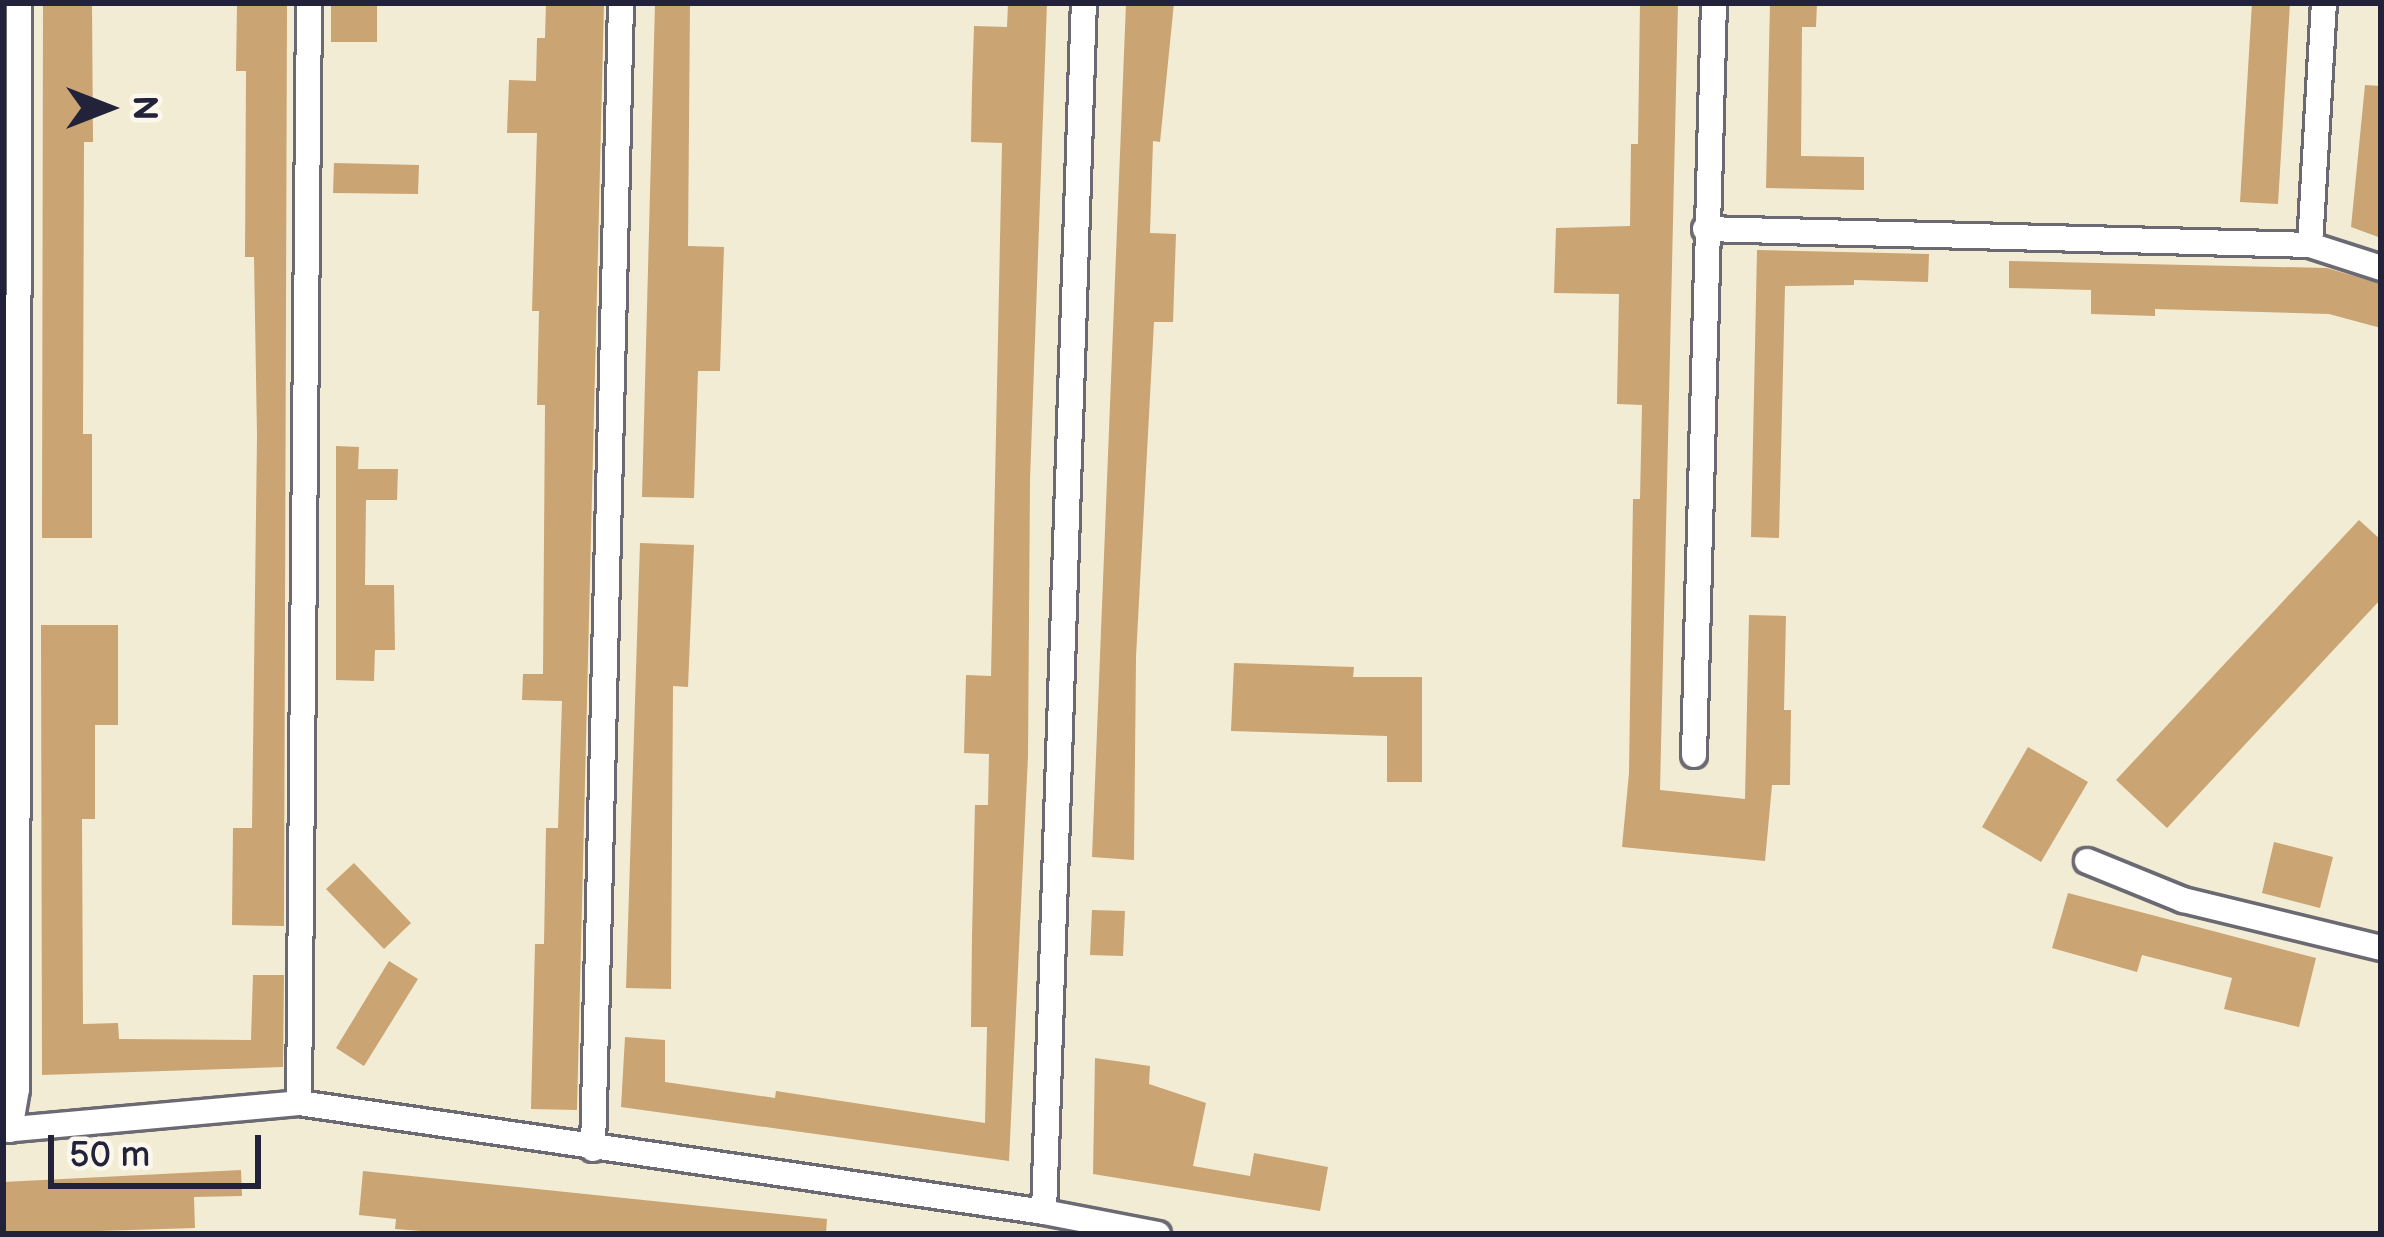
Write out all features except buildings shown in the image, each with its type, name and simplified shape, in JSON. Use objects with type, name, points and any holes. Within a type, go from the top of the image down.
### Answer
[{"type":"street","points":[[19,3],[17,1089],[6,1130],[299,1103],[1044,1212],[1158,1234]]},
{"type":"street","points":[[299,1103],[309,3]]},
{"type":"street","points":[[593,1149],[621,3]]},
{"type":"street","points":[[1044,1212],[1084,3]]},
{"type":"street","points":[[1694,755],[1714,3]]},
{"type":"street","points":[[2309,245],[2324,3]]},
{"type":"street","points":[[1705,229],[2309,245],[2381,268]]},
{"type":"street","points":[[2087,861],[2183,900],[2381,948]]}]
